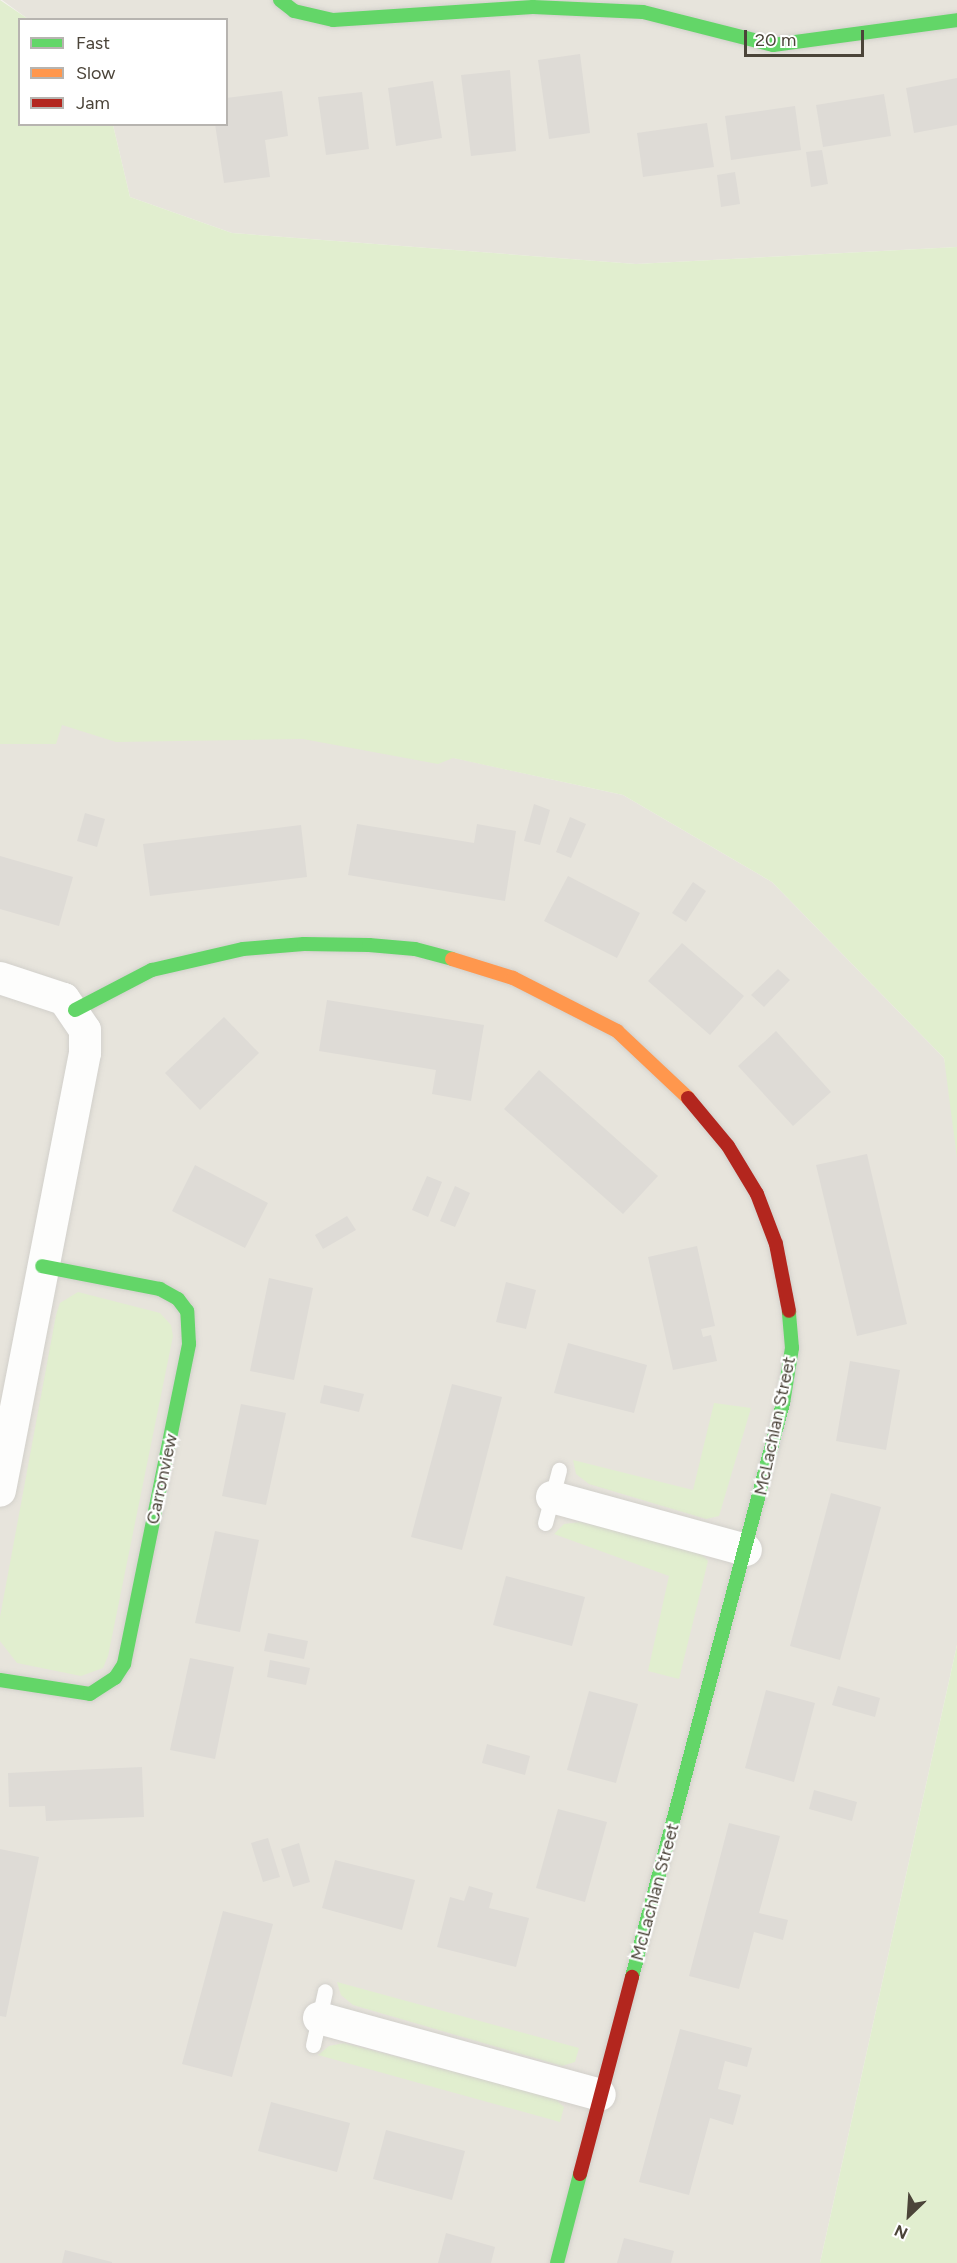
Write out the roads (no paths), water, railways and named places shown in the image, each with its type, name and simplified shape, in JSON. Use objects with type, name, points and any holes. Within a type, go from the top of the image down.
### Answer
[{"type":"street","points":[[280,0],[294,11],[333,20],[533,7],[643,6],[773,45],[957,20]]},
{"type":"street","name":"McLachlan Street","points":[[75,1010],[152,970],[191,958],[304,944],[369,945],[415,949],[513,978],[617,1031],[659,1067],[728,1146],[757,1194],[776,1244],[788,1296],[792,1348],[783,1403],[556,2263]]},
{"type":"street","points":[[0,978],[47,991],[75,1010],[85,1030],[85,1053],[2,1474]]},
{"type":"street","name":"Carronview","points":[[0,1680],[75,1695],[90,1694],[103,1689],[124,1664],[189,1344],[187,1311],[178,1299],[160,1289],[42,1266]]},
{"type":"street","points":[[552,1497],[746,1550]]},
{"type":"street","points":[[319,2018],[600,2095]]}]
